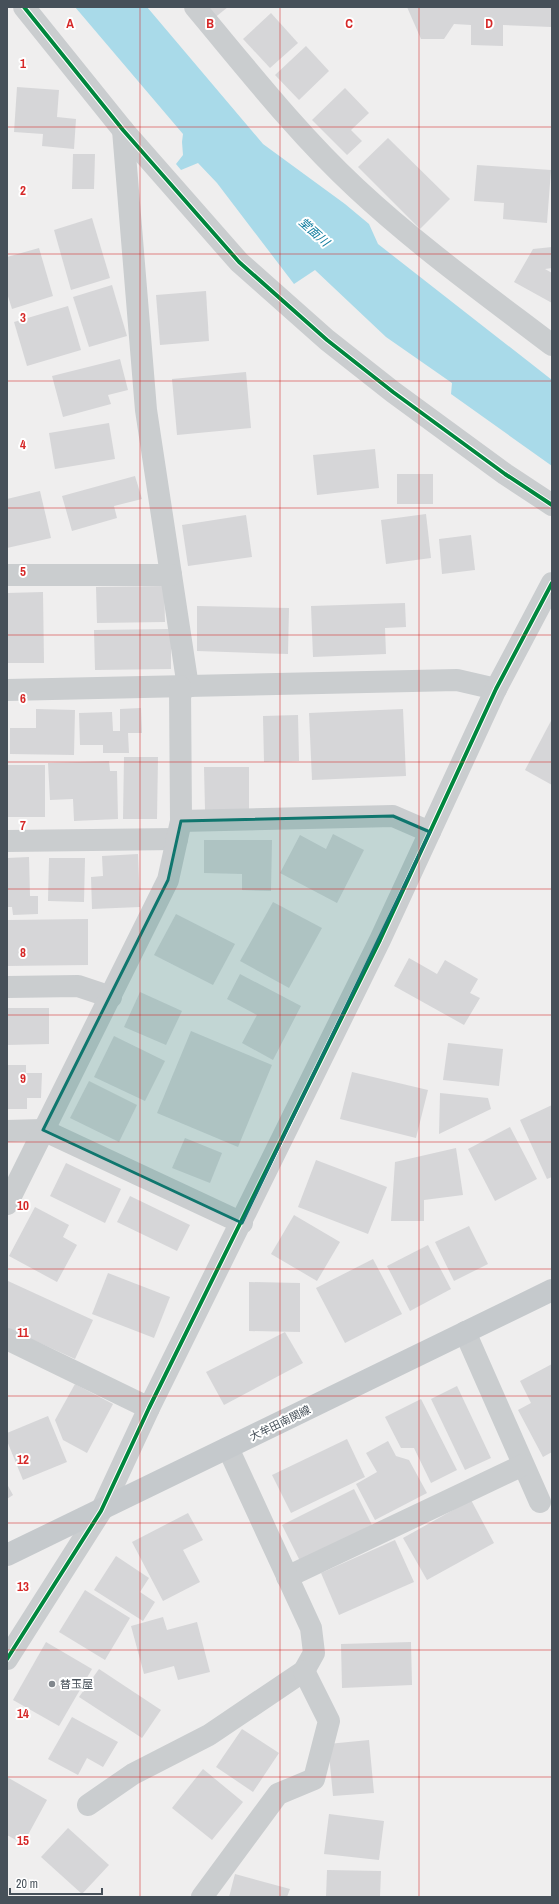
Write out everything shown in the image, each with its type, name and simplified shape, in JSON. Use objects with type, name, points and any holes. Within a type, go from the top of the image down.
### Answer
[{"type":"main road","name":"大牟田南関線","points":[[7,1555],[101,1511],[552,1290]]},
{"type":"street","points":[[24,7],[123,130],[239,262],[315,329],[393,392],[505,474],[552,505]]},
{"type":"street","points":[[195,7],[286,116],[356,188],[433,255],[552,345]]},
{"type":"street","points":[[7,1204],[168,880],[179,830],[184,687],[171,575],[146,410],[123,130]]},
{"type":"street","points":[[7,575],[171,575]]},
{"type":"street","points":[[7,1659],[101,1511],[149,1408],[242,1223],[380,940],[496,689],[552,583]]},
{"type":"street","points":[[7,690],[457,680],[496,689]]},
{"type":"street","points":[[7,841],[393,816],[430,832]]},
{"type":"street","points":[[7,987],[78,986],[111,997]]},
{"type":"street","points":[[7,1131],[43,1130],[242,1223]]},
{"type":"street","points":[[465,1332],[540,1502]]},
{"type":"street","points":[[7,1339],[149,1408]]},
{"type":"street","points":[[88,1805],[133,1774],[208,1735],[304,1671],[314,1653],[311,1628],[228,1448]]},
{"type":"street","points":[[287,1577],[523,1465]]},
{"type":"street","points":[[202,1897],[278,1794],[314,1779],[329,1721],[304,1671]]},
{"type":"highlighted area","points":[[393,816],[430,832],[242,1223],[43,1130],[168,880],[181,821]]},
{"type":"water","name":"堂面川","points":[[75,7],[147,7],[263,144],[345,204],[369,224],[378,244],[552,380],[552,466],[451,394],[452,383],[386,337],[315,270],[294,284],[217,183],[198,163],[181,170],[176,164],[183,155],[183,134]]},
{"type":"building","points":[[204,7],[228,7],[213,19]]},
{"type":"building","points":[[407,7],[552,7],[551,27],[503,25],[503,46],[471,45],[471,25],[454,24],[444,39],[421,39]]},
{"type":"building","points":[[271,13],[298,43],[270,68],[243,39]]},
{"type":"building","points":[[306,46],[329,71],[299,100],[275,75]]},
{"type":"building","points":[[17,87],[59,90],[57,117],[76,119],[74,149],[42,146],[43,134],[14,132]]},
{"type":"building","points":[[345,88],[369,113],[351,130],[362,141],[347,155],[312,120]]},
{"type":"building","points":[[388,138],[450,199],[420,229],[358,167]]},
{"type":"building","points":[[73,154],[95,154],[94,189],[72,189]]},
{"type":"building","points":[[477,165],[551,170],[547,223],[503,219],[504,203],[474,201]]},
{"type":"building","points":[[92,218],[110,278],[71,290],[54,230]]},
{"type":"building","points":[[552,247],[552,268],[545,269],[552,273],[552,303],[514,282],[533,249]]},
{"type":"building","points":[[39,248],[53,296],[12,309],[7,293],[7,257]]},
{"type":"building","points":[[112,285],[127,336],[89,347],[73,297]]},
{"type":"building","points":[[206,291],[209,341],[160,345],[156,295]]},
{"type":"building","points":[[68,306],[81,350],[27,366],[14,322]]},
{"type":"building","points":[[120,359],[128,390],[108,395],[111,404],[63,417],[52,376]]},
{"type":"building","points":[[246,372],[251,428],[177,435],[172,379]]},
{"type":"building","points":[[109,423],[115,459],[55,469],[49,433]]},
{"type":"building","points":[[375,449],[379,488],[317,495],[313,455]]},
{"type":"building","points":[[397,474],[433,474],[433,504],[397,504]]},
{"type":"building","points":[[135,476],[142,499],[114,506],[117,518],[72,531],[62,496]]},
{"type":"building","points":[[40,491],[51,538],[7,548],[7,499]]},
{"type":"building","points":[[426,514],[431,558],[386,564],[381,520]]},
{"type":"building","points":[[246,515],[252,557],[188,566],[182,525]]},
{"type":"building","points":[[471,535],[475,570],[442,574],[439,539]]},
{"type":"building","points":[[164,586],[165,622],[97,623],[96,587]]},
{"type":"building","points":[[43,592],[44,663],[7,663],[7,593]]},
{"type":"building","points":[[405,603],[406,627],[385,628],[386,654],[313,657],[311,606]]},
{"type":"building","points":[[197,606],[289,608],[288,654],[197,651]]},
{"type":"building","points":[[171,629],[171,669],[95,670],[94,630]]},
{"type":"building","points":[[141,708],[142,733],[128,733],[129,753],[103,753],[103,745],[80,745],[79,713],[112,712],[113,731],[120,731],[120,709]]},
{"type":"building","points":[[36,709],[75,710],[74,755],[10,754],[10,728],[36,728]]},
{"type":"building","points":[[403,709],[406,776],[312,780],[309,713]]},
{"type":"building","points":[[298,715],[299,761],[264,762],[263,716]]},
{"type":"building","points":[[552,719],[552,785],[525,770]]},
{"type":"building","points":[[124,757],[158,757],[157,819],[123,819]]},
{"type":"building","points":[[109,761],[110,771],[117,771],[118,819],[74,821],[73,799],[50,800],[48,763]]},
{"type":"building","points":[[7,765],[45,765],[45,817],[7,817]]},
{"type":"building","points":[[204,767],[249,767],[249,810],[205,810]]},
{"type":"building","points":[[333,834],[364,850],[337,903],[280,873],[300,835],[326,849]]},
{"type":"building","points":[[204,840],[272,840],[271,891],[242,890],[242,874],[204,873]]},
{"type":"building","points":[[138,854],[140,907],[92,909],[91,877],[103,876],[102,856]]},
{"type":"building","points":[[29,857],[30,896],[38,896],[38,914],[13,915],[12,907],[7,907],[7,858]]},
{"type":"building","points":[[49,858],[85,858],[84,902],[48,901]]},
{"type":"building","points":[[273,902],[322,928],[289,988],[240,961]]},
{"type":"building","points":[[176,914],[235,944],[213,985],[154,955]]},
{"type":"building","points":[[88,919],[88,965],[7,966],[7,920]]},
{"type":"building","points":[[409,958],[437,974],[445,960],[478,979],[470,993],[480,998],[464,1025],[394,986]]},
{"type":"building","points":[[240,974],[301,1006],[273,1060],[242,1043],[257,1015],[227,999]]},
{"type":"building","points":[[140,992],[182,1011],[166,1045],[124,1027]]},
{"type":"building","points":[[7,1008],[49,1008],[49,1044],[7,1045]]},
{"type":"building","points":[[191,1031],[272,1065],[238,1147],[157,1113]]},
{"type":"building","points":[[114,1036],[165,1061],[145,1101],[94,1077]]},
{"type":"building","points":[[448,1043],[503,1049],[499,1086],[443,1080]]},
{"type":"building","points":[[7,1065],[26,1065],[26,1073],[42,1073],[41,1098],[27,1098],[27,1109],[7,1109]]},
{"type":"building","points":[[352,1072],[428,1090],[416,1138],[340,1119]]},
{"type":"building","points":[[89,1081],[137,1105],[119,1142],[70,1118]]},
{"type":"building","points":[[440,1093],[488,1098],[491,1109],[439,1134]]},
{"type":"building","points":[[552,1105],[552,1177],[547,1179],[520,1120]]},
{"type":"building","points":[[510,1127],[537,1179],[495,1201],[468,1149]]},
{"type":"building","points":[[185,1138],[222,1153],[210,1183],[172,1168]]},
{"type":"building","points":[[456,1148],[463,1195],[424,1200],[424,1221],[391,1221],[395,1162]]},
{"type":"building","points":[[316,1160],[387,1187],[368,1234],[298,1207]]},
{"type":"building","points":[[66,1163],[121,1189],[105,1223],[50,1196]]},
{"type":"building","points":[[130,1196],[190,1225],[177,1251],[117,1222]]},
{"type":"building","points":[[35,1207],[69,1225],[63,1237],[77,1245],[57,1282],[9,1256]]},
{"type":"building","points":[[294,1215],[340,1242],[317,1281],[271,1254]]},
{"type":"building","points":[[469,1226],[488,1264],[454,1281],[435,1242]]},
{"type":"building","points":[[428,1245],[451,1289],[410,1311],[387,1266]]},
{"type":"building","points":[[373,1259],[402,1314],[345,1343],[316,1288]]},
{"type":"building","points":[[108,1273],[170,1297],[154,1338],[92,1314]]},
{"type":"building","points":[[8,1281],[93,1320],[75,1359],[7,1328]]},
{"type":"building","points":[[249,1282],[300,1283],[300,1332],[249,1331]]},
{"type":"building","points":[[285,1332],[303,1363],[224,1405],[206,1372]]},
{"type":"building","points":[[552,1364],[552,1452],[543,1457],[518,1410],[531,1403],[520,1381]]},
{"type":"building","points":[[75,1384],[113,1404],[87,1453],[63,1440],[55,1420]]},
{"type":"building","points":[[457,1386],[491,1458],[465,1470],[431,1399]]},
{"type":"building","points":[[421,1399],[457,1470],[431,1483],[414,1448],[401,1448],[385,1417]]},
{"type":"building","points":[[48,1416],[67,1462],[23,1480],[7,1441],[7,1433]]},
{"type":"building","points":[[347,1439],[365,1477],[291,1513],[272,1475]]},
{"type":"building","points":[[388,1441],[396,1456],[409,1460],[427,1493],[375,1520],[356,1484],[377,1472],[366,1453]]},
{"type":"building","points":[[7,1484],[13,1495],[7,1499]]},
{"type":"building","points":[[354,1489],[372,1525],[300,1561],[282,1525]]},
{"type":"building","points":[[471,1500],[494,1543],[427,1580],[403,1538]]},
{"type":"building","points":[[188,1513],[203,1540],[183,1550],[200,1582],[163,1601],[132,1542]]},
{"type":"building","points":[[395,1540],[414,1582],[339,1615],[321,1573]]},
{"type":"building","points":[[116,1556],[149,1578],[140,1592],[155,1602],[143,1621],[94,1590]]},
{"type":"building","points":[[85,1590],[130,1618],[105,1660],[59,1632]]},
{"type":"building","points":[[163,1617],[167,1630],[197,1622],[210,1672],[178,1680],[174,1666],[144,1674],[131,1626]]},
{"type":"building","name":"替玉屋","points":[[46,1642],[92,1669],[59,1726],[13,1700]]},
{"type":"building","points":[[411,1642],[412,1685],[342,1688],[341,1644]]},
{"type":"building","points":[[99,1669],[161,1710],[142,1738],[79,1697]]},
{"type":"building","points":[[72,1717],[118,1742],[103,1767],[87,1758],[78,1775],[48,1759]]},
{"type":"building","points":[[242,1729],[279,1753],[253,1792],[216,1767]]},
{"type":"building","points":[[369,1740],[374,1793],[333,1796],[328,1744]]},
{"type":"building","points":[[203,1769],[243,1802],[212,1840],[172,1808]]},
{"type":"building","points":[[7,1777],[47,1800],[23,1844],[7,1835]]},
{"type":"building","points":[[329,1814],[384,1821],[379,1860],[324,1854]]},
{"type":"building","points":[[68,1828],[109,1865],[82,1894],[41,1857]]},
{"type":"building","points":[[327,1870],[381,1871],[380,1897],[326,1897]]},
{"type":"building","points":[[235,1874],[290,1889],[287,1897],[229,1897]]},
{"type":"cycle path","points":[[24,7],[123,130],[239,262],[327,340],[393,392],[505,474],[552,505]]},
{"type":"cycle path","points":[[7,1659],[101,1511],[149,1408],[380,940],[496,689],[552,583]]},
{"type":"place","name":"替玉屋","points":[[52,1684]]}]
